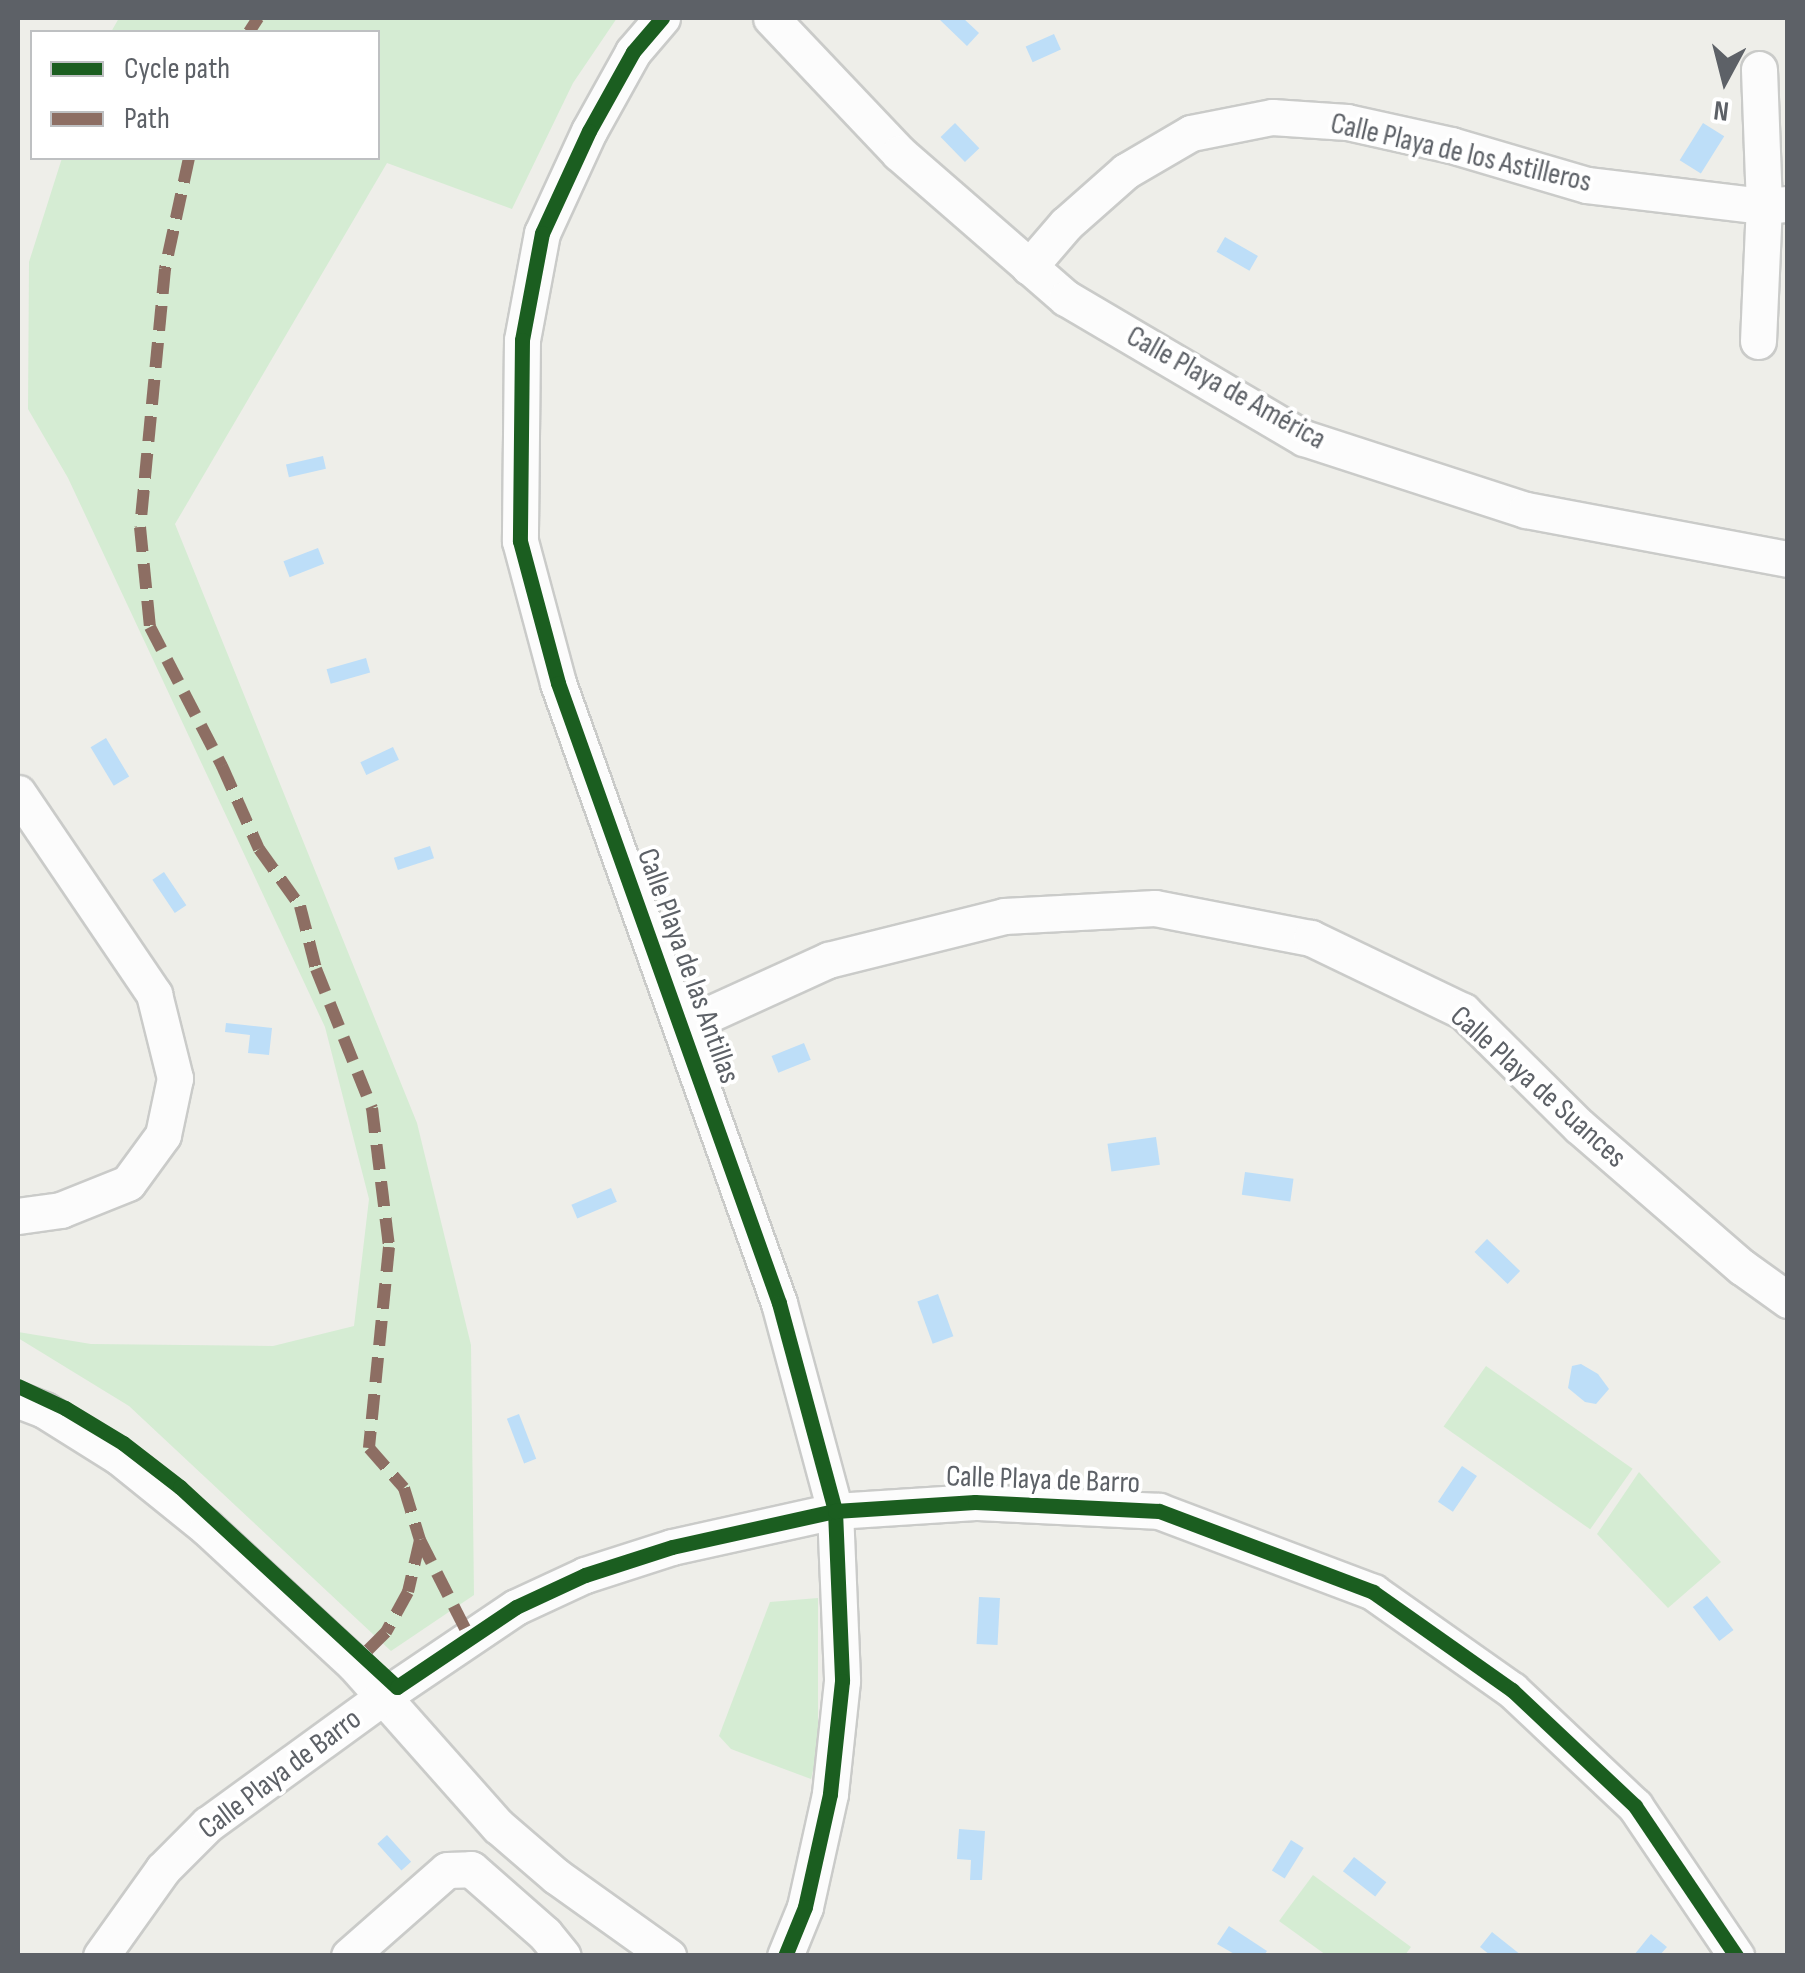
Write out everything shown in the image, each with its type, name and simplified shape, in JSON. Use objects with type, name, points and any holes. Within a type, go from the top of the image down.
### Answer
[{"type":"street","name":"Calle Playa de las Antillas","points":[[662,18],[633,52],[588,131],[542,233],[522,340],[520,542],[558,683],[779,1303],[834,1511],[842,1681],[832,1775],[804,1907],[785,1956]]},
{"type":"street","name":"Calle Playa de América","points":[[771,18],[899,154],[1066,298],[1304,438],[1526,510],[1788,559]]},
{"type":"street","points":[[1758,341],[1776,205],[1759,69]]},
{"type":"street","name":"Calle Playa de los Astilleros","points":[[1029,267],[1066,224],[1126,171],[1192,132],[1272,116],[1364,126],[1452,145],[1587,185],[1776,205]]},
{"type":"street","points":[[18,793],[154,994],[175,1078],[162,1135],[128,1183],[61,1210],[18,1216]]},
{"type":"street","name":"Calle Playa de Suances","points":[[681,1027],[828,960],[1004,916],[1155,908],[1312,938],[1463,1012],[1579,1126],[1742,1267],[1788,1300]]},
{"type":"street","points":[[18,1400],[44,1410],[119,1457],[192,1516],[384,1696],[498,1826],[556,1876],[668,1956]]},
{"type":"street","name":"Calle Playa de Barro","points":[[101,1956],[163,1869],[208,1824],[468,1636],[585,1575],[672,1547],[834,1511],[975,1502],[1159,1511],[1373,1592],[1512,1690],[1635,1806],[1736,1956]]},
{"type":"street","points":[[348,1956],[446,1870],[471,1869],[526,1916],[563,1956]]},
{"type":"street","points":[[526,1916],[556,1876]]},
{"type":"green space","points":[[119,18],[617,18],[573,83],[512,209],[387,163],[175,524],[417,1123],[471,1345],[474,1595],[391,1651],[129,1406],[18,1338],[18,1332],[91,1344],[273,1346],[354,1326],[369,1199],[325,1027],[68,478],[28,409],[29,262],[61,160],[380,160],[380,30],[112,30]]},
{"type":"green space","points":[[1486,1366],[1633,1469],[1590,1529],[1444,1427]]},
{"type":"green space","points":[[1639,1472],[1721,1562],[1668,1608],[1597,1534]]},
{"type":"green space","points":[[818,1598],[818,1750],[811,1779],[731,1749],[719,1736],[770,1602]]},
{"type":"green space","points":[[1313,1875],[1411,1947],[1405,1955],[1326,1955],[1279,1921]]},
{"type":"water","points":[[963,18],[979,33],[967,46],[939,19]]},
{"type":"water","points":[[1054,34],[1061,50],[1033,62],[1026,47]]},
{"type":"water","points":[[955,123],[979,148],[965,162],[941,137]]},
{"type":"water","points":[[1703,123],[1724,136],[1701,174],[1680,160]]},
{"type":"water","points":[[1225,237],[1258,256],[1249,271],[1216,252]]},
{"type":"water","points":[[323,456],[326,469],[289,477],[286,465]]},
{"type":"water","points":[[318,548],[324,564],[290,577],[283,561]]},
{"type":"water","points":[[366,658],[370,672],[331,684],[327,669]]},
{"type":"water","points":[[106,738],[129,777],[114,786],[91,747]]},
{"type":"water","points":[[393,747],[399,760],[366,775],[360,762]]},
{"type":"water","points":[[430,846],[434,858],[398,870],[394,858]]},
{"type":"water","points":[[164,872],[186,905],[175,913],[152,880]]},
{"type":"water","points":[[226,1023],[272,1028],[269,1055],[248,1053],[250,1035],[225,1032]]},
{"type":"water","points":[[804,1043],[811,1060],[778,1073],[772,1056]]},
{"type":"water","points":[[1156,1137],[1160,1165],[1111,1172],[1107,1144]]},
{"type":"water","points":[[1245,1172],[1294,1179],[1290,1202],[1242,1195]]},
{"type":"water","points":[[611,1188],[617,1202],[577,1219],[571,1205]]},
{"type":"water","points":[[1487,1239],[1520,1271],[1508,1284],[1474,1252]]},
{"type":"water","points":[[938,1294],[953,1336],[933,1344],[917,1302]]},
{"type":"water","points":[[1581,1364],[1598,1374],[1609,1389],[1596,1404],[1585,1402],[1568,1388],[1572,1366]]},
{"type":"water","points":[[519,1414],[536,1459],[524,1463],[507,1419]]},
{"type":"water","points":[[1462,1466],[1477,1476],[1453,1512],[1438,1502]]},
{"type":"water","points":[[1707,1596],[1733,1630],[1719,1641],[1693,1607]]},
{"type":"water","points":[[979,1597],[1000,1598],[998,1645],[977,1644]]},
{"type":"water","points":[[959,1829],[985,1831],[982,1880],[970,1880],[971,1860],[957,1859]]},
{"type":"water","points":[[387,1835],[411,1862],[401,1870],[377,1844]]},
{"type":"water","points":[[1291,1840],[1304,1848],[1285,1878],[1272,1871]]},
{"type":"water","points":[[1354,1857],[1386,1882],[1375,1896],[1343,1871]]},
{"type":"water","points":[[1229,1926],[1267,1951],[1264,1955],[1236,1955],[1217,1944]]},
{"type":"water","points":[[1492,1932],[1521,1955],[1490,1955],[1480,1947]]},
{"type":"water","points":[[1651,1934],[1667,1947],[1660,1955],[1634,1955]]},
{"type":"marked path","points":[[250,30],[258,18]]},
{"type":"marked path","points":[[189,160],[165,269],[140,527],[150,627],[222,766],[259,849],[300,906],[316,969],[372,1108],[389,1247],[369,1448],[404,1488],[420,1540],[408,1592],[386,1632],[359,1659]]},
{"type":"marked path","points":[[420,1540],[469,1636]]},
{"type":"cycle path","points":[[662,18],[633,52],[589,131],[542,233],[522,340],[520,541],[558,683],[779,1303],[835,1511],[842,1681],[830,1794],[805,1907],[785,1956]]},
{"type":"cycle path","points":[[18,1386],[65,1408],[123,1443],[180,1487],[397,1687],[516,1607],[585,1575],[672,1547],[835,1511],[975,1502],[1159,1511],[1373,1592],[1512,1690],[1635,1806],[1736,1956]]}]
